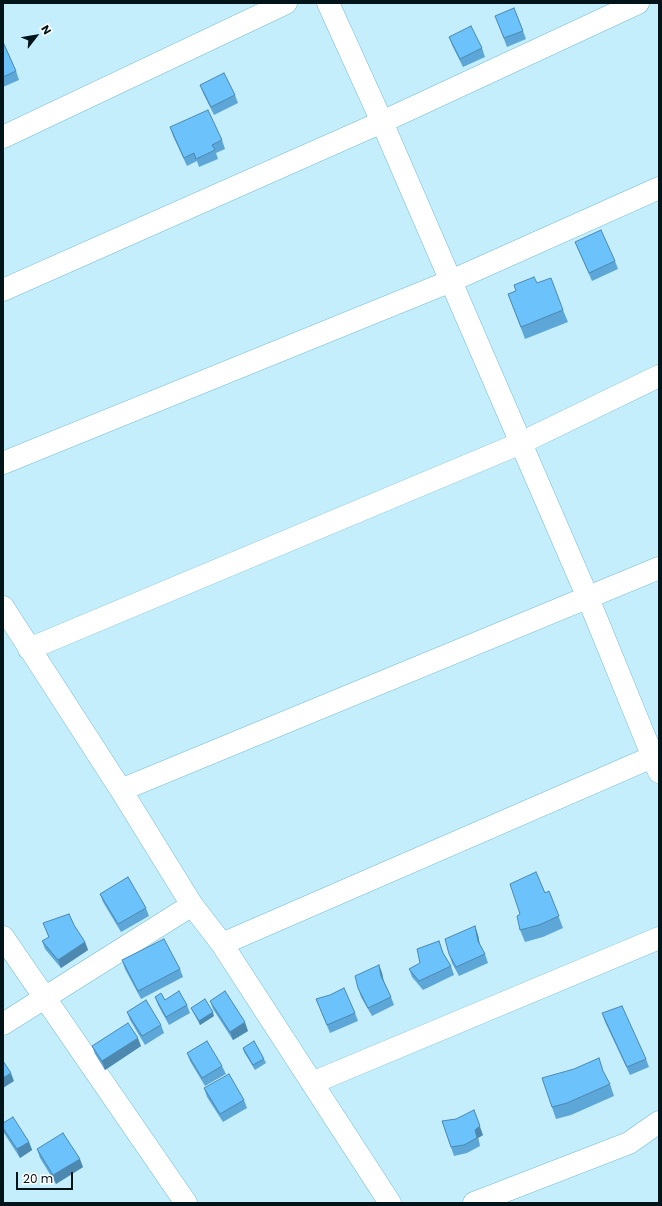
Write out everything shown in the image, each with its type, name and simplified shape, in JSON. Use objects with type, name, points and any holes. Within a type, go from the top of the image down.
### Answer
[{"type":"street","points":[[3,137],[286,3]]},
{"type":"street","points":[[222,944],[657,761],[382,122],[328,3]]},
{"type":"street","points":[[3,290],[382,122],[638,3]]},
{"type":"street","points":[[3,463],[451,281],[659,188]]},
{"type":"street","points":[[29,649],[521,443],[659,376]]},
{"type":"street","points":[[121,790],[659,568]]},
{"type":"street","points":[[3,608],[121,790],[192,905],[222,944],[390,1203]]},
{"type":"street","points":[[3,1024],[192,905]]},
{"type":"street","points":[[3,937],[186,1203]]},
{"type":"street","points":[[312,1083],[659,938]]},
{"type":"street","points":[[474,1203],[629,1143],[659,1122]]},
{"type":"building","points":[[514,8],[523,31],[504,38],[495,16]]},
{"type":"building","points":[[471,26],[482,48],[460,59],[449,37]]},
{"type":"building","points":[[3,42],[16,71],[3,77]]},
{"type":"building","points":[[224,73],[235,95],[211,107],[200,85]]},
{"type":"building","points":[[208,110],[222,140],[212,145],[215,150],[196,159],[194,153],[184,158],[170,127]]},
{"type":"building","points":[[601,230],[615,261],[589,273],[575,242]]},
{"type":"building","points":[[534,277],[537,283],[551,278],[563,310],[521,327],[508,294],[516,291],[514,285]]},
{"type":"building","points":[[536,872],[545,893],[549,891],[559,916],[539,925],[520,930],[517,916],[520,914],[510,884]]},
{"type":"building","points":[[128,877],[146,908],[118,924],[100,894]]},
{"type":"building","points":[[69,914],[85,942],[58,960],[42,941],[49,937],[43,923]]},
{"type":"building","points":[[475,926],[478,941],[485,954],[456,967],[449,954],[445,939]]},
{"type":"building","points":[[164,939],[180,969],[138,991],[122,960]]},
{"type":"building","points":[[439,941],[443,953],[451,966],[419,981],[409,969],[420,963],[417,949]]},
{"type":"building","points":[[379,965],[381,976],[391,997],[368,1008],[358,988],[355,976]]},
{"type":"building","points":[[344,988],[355,1013],[327,1025],[316,999],[330,995]]},
{"type":"building","points":[[179,991],[187,1005],[166,1017],[155,997],[161,993],[165,1000]]},
{"type":"building","points":[[225,991],[245,1022],[230,1032],[210,1001]]},
{"type":"building","points":[[205,999],[213,1012],[199,1021],[191,1008]]},
{"type":"building","points":[[146,1000],[161,1025],[142,1036],[127,1012]]},
{"type":"building","points":[[622,1006],[646,1059],[627,1067],[602,1013]]},
{"type":"building","points":[[128,1023],[138,1038],[102,1061],[92,1046]]},
{"type":"building","points":[[207,1041],[222,1066],[202,1078],[187,1053]]},
{"type":"building","points":[[254,1041],[264,1059],[253,1065],[243,1048]]},
{"type":"building","points":[[599,1058],[603,1071],[610,1084],[567,1103],[552,1107],[542,1078],[574,1069]]},
{"type":"building","points":[[3,1061],[11,1073],[3,1078]]},
{"type":"building","points":[[229,1074],[244,1100],[220,1114],[204,1088]]},
{"type":"building","points":[[474,1110],[480,1126],[475,1130],[477,1138],[464,1145],[451,1147],[442,1121],[456,1119]]},
{"type":"building","points":[[13,1117],[29,1142],[17,1149],[3,1128],[3,1123]]},
{"type":"building","points":[[63,1133],[80,1159],[53,1175],[37,1149]]}]
